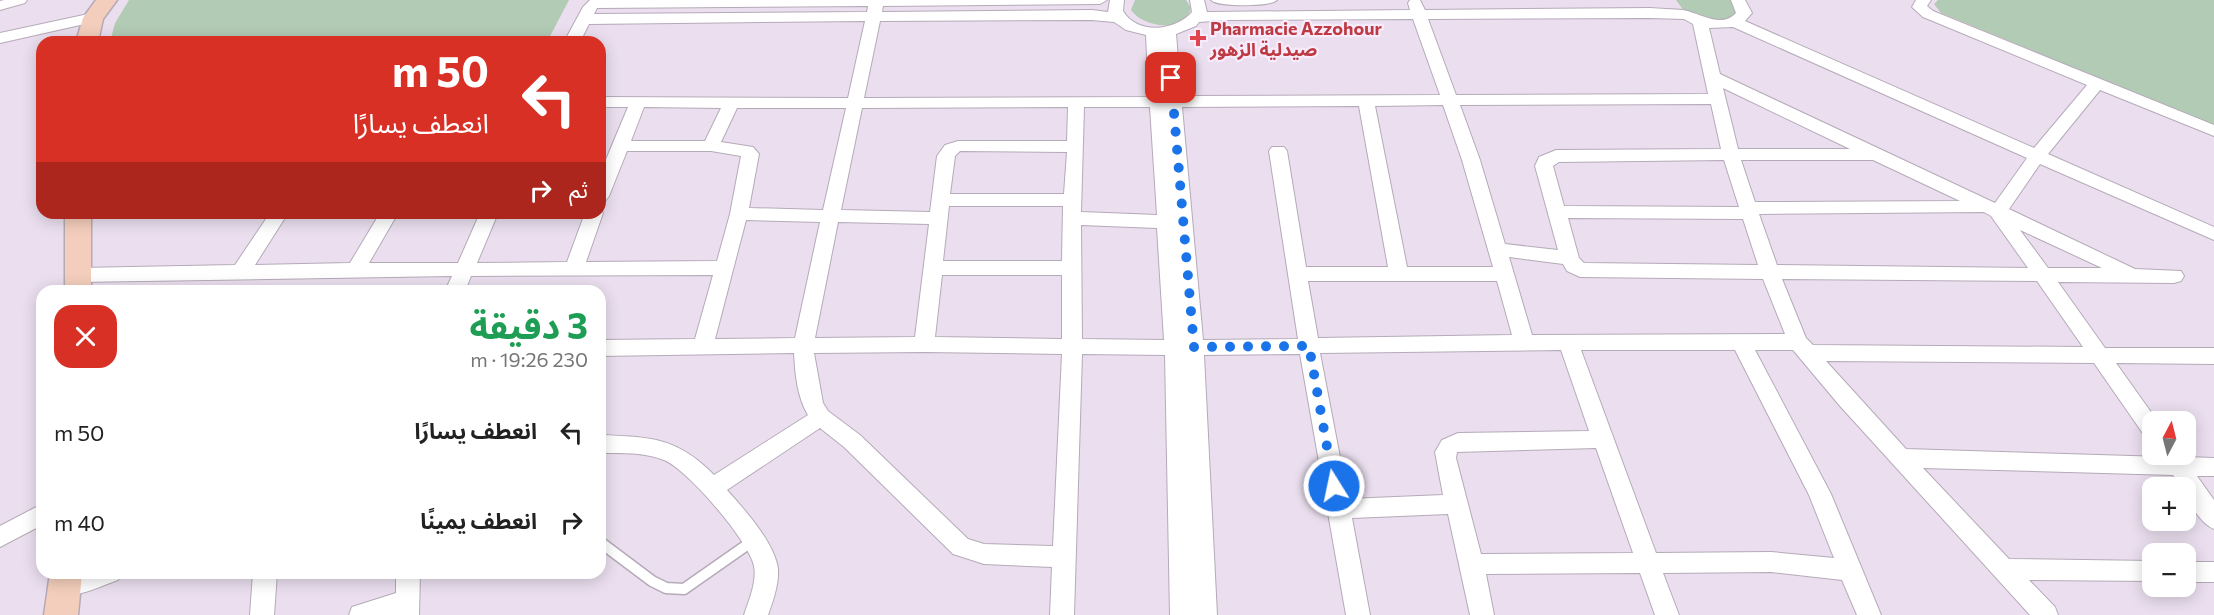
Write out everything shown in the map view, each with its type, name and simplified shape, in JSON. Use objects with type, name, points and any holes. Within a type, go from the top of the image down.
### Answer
[{"type":"main road","points":[[88,36],[93,18],[107,0]]},
{"type":"main road","points":[[78,219],[78,283]]},
{"type":"street","points":[[0,6],[20,0]]},
{"type":"street","points":[[584,19],[1100,0]]},
{"type":"street","points":[[1117,0],[1115,11],[1118,18],[1126,25],[1160,32],[1190,25],[1200,12],[1197,0]]},
{"type":"street","points":[[1218,0],[1270,0]]},
{"type":"street","points":[[1672,0],[1677,9],[1692,18],[1713,77],[1731,157],[1748,210],[1770,273],[1802,348],[2046,615]]},
{"type":"street","points":[[1197,18],[1417,7],[1650,13],[1692,18],[1713,24],[1734,22],[1741,18],[1744,13],[1738,0]]},
{"type":"street","points":[[1924,0],[1919,7],[1928,14],[2214,130]]},
{"type":"street","points":[[576,36],[593,2],[876,7],[1092,15],[1118,18]]},
{"type":"street","points":[[876,7],[803,345],[805,371],[813,405],[821,417],[852,441],[961,547],[984,554],[1064,557]]},
{"type":"street","points":[[1417,7],[1471,160],[1524,342]]},
{"type":"street","points":[[0,38],[93,18]]},
{"type":"street","points":[[1734,22],[2214,234]]},
{"type":"street","points":[[1160,32],[1204,615]]},
{"type":"street","points":[[1713,77],[2133,275]]},
{"type":"street","points":[[1559,212],[1992,209],[2097,84]]},
{"type":"street","points":[[606,102],[1717,99]]},
{"type":"street","points":[[1366,100],[1399,273]]},
{"type":"street","points":[[1062,615],[1072,346],[1071,268],[1076,101]]},
{"type":"street","points":[[1165,101],[1166,222],[1184,347],[1182,615]]},
{"type":"street","points":[[606,181],[638,102]]},
{"type":"street","points":[[711,146],[731,103]]},
{"type":"street","points":[[620,146],[711,146],[738,149],[750,154],[739,214],[703,346]]},
{"type":"street","points":[[924,344],[946,156],[951,149],[958,146],[1076,147]]},
{"type":"street","points":[[1278,151],[1309,346],[1358,615]]},
{"type":"street","points":[[1874,154],[1548,158],[1544,166],[1559,212],[1570,258],[1574,266],[1590,271],[2174,276]]},
{"type":"street","points":[[739,214],[832,218],[940,209],[1072,209],[1166,222]]},
{"type":"street","points":[[1992,209],[2101,354],[2142,414]]},
{"type":"street","points":[[241,272],[275,219]]},
{"type":"street","points":[[356,270],[386,219]]},
{"type":"street","points":[[457,285],[486,219]]},
{"type":"street","points":[[574,268],[592,219]]},
{"type":"street","points":[[1496,249],[1570,258]]},
{"type":"street","points":[[78,283],[241,272],[725,268]]},
{"type":"street","points":[[933,268],[1071,268]]},
{"type":"street","points":[[1297,274],[1503,274]]},
{"type":"street","points":[[606,348],[924,344],[1184,347],[1524,342],[1741,342],[1802,348],[2214,356]]},
{"type":"street","points":[[1568,342],[1666,615]]},
{"type":"street","points":[[1741,342],[1820,494],[1869,615]]},
{"type":"street","points":[[711,489],[821,417]]},
{"type":"street","points":[[1482,615],[1445,450],[1451,444],[1458,442],[1603,439]]},
{"type":"street","points":[[606,444],[634,445],[677,455],[711,489],[762,552],[766,565],[766,578],[756,615]]},
{"type":"street","points":[[1901,458],[2142,460]]},
{"type":"street","points":[[2196,464],[2214,467]]},
{"type":"street","points":[[2177,465],[2214,519]]},
{"type":"street","points":[[1338,509],[1457,504]]},
{"type":"street","points":[[0,537],[36,517]]},
{"type":"street","points":[[1472,564],[1771,562],[1850,570]]},
{"type":"street","points":[[2004,569],[2142,571]]},
{"type":"street","points":[[2196,572],[2214,572]]},
{"type":"street","points":[[64,591],[95,579]]},
{"type":"street","points":[[262,615],[265,579]]},
{"type":"street","points":[[360,615],[407,607],[408,579]]},
{"type":"lane","points":[[606,546],[652,581],[666,588],[684,589],[754,540]]},
{"type":"green space","points":[[129,0],[569,0],[550,36],[112,36],[115,23]]},
{"type":"green space","points":[[1135,0],[1186,0],[1191,8],[1187,16],[1180,21],[1163,25],[1153,24],[1144,21],[1131,10]]},
{"type":"green space","points":[[1676,0],[1735,0],[1740,15],[1720,22],[1684,11]]},
{"type":"green space","points":[[1938,0],[2214,0],[2214,125],[1941,13],[1934,4]]},
{"type":"place","name":"Pharmacie Azzohour صيدلية الزهور","points":[[1198,38]]},
{"type":"route","points":[[1171,78],[1194,347],[1309,346],[1334,486]]}]
